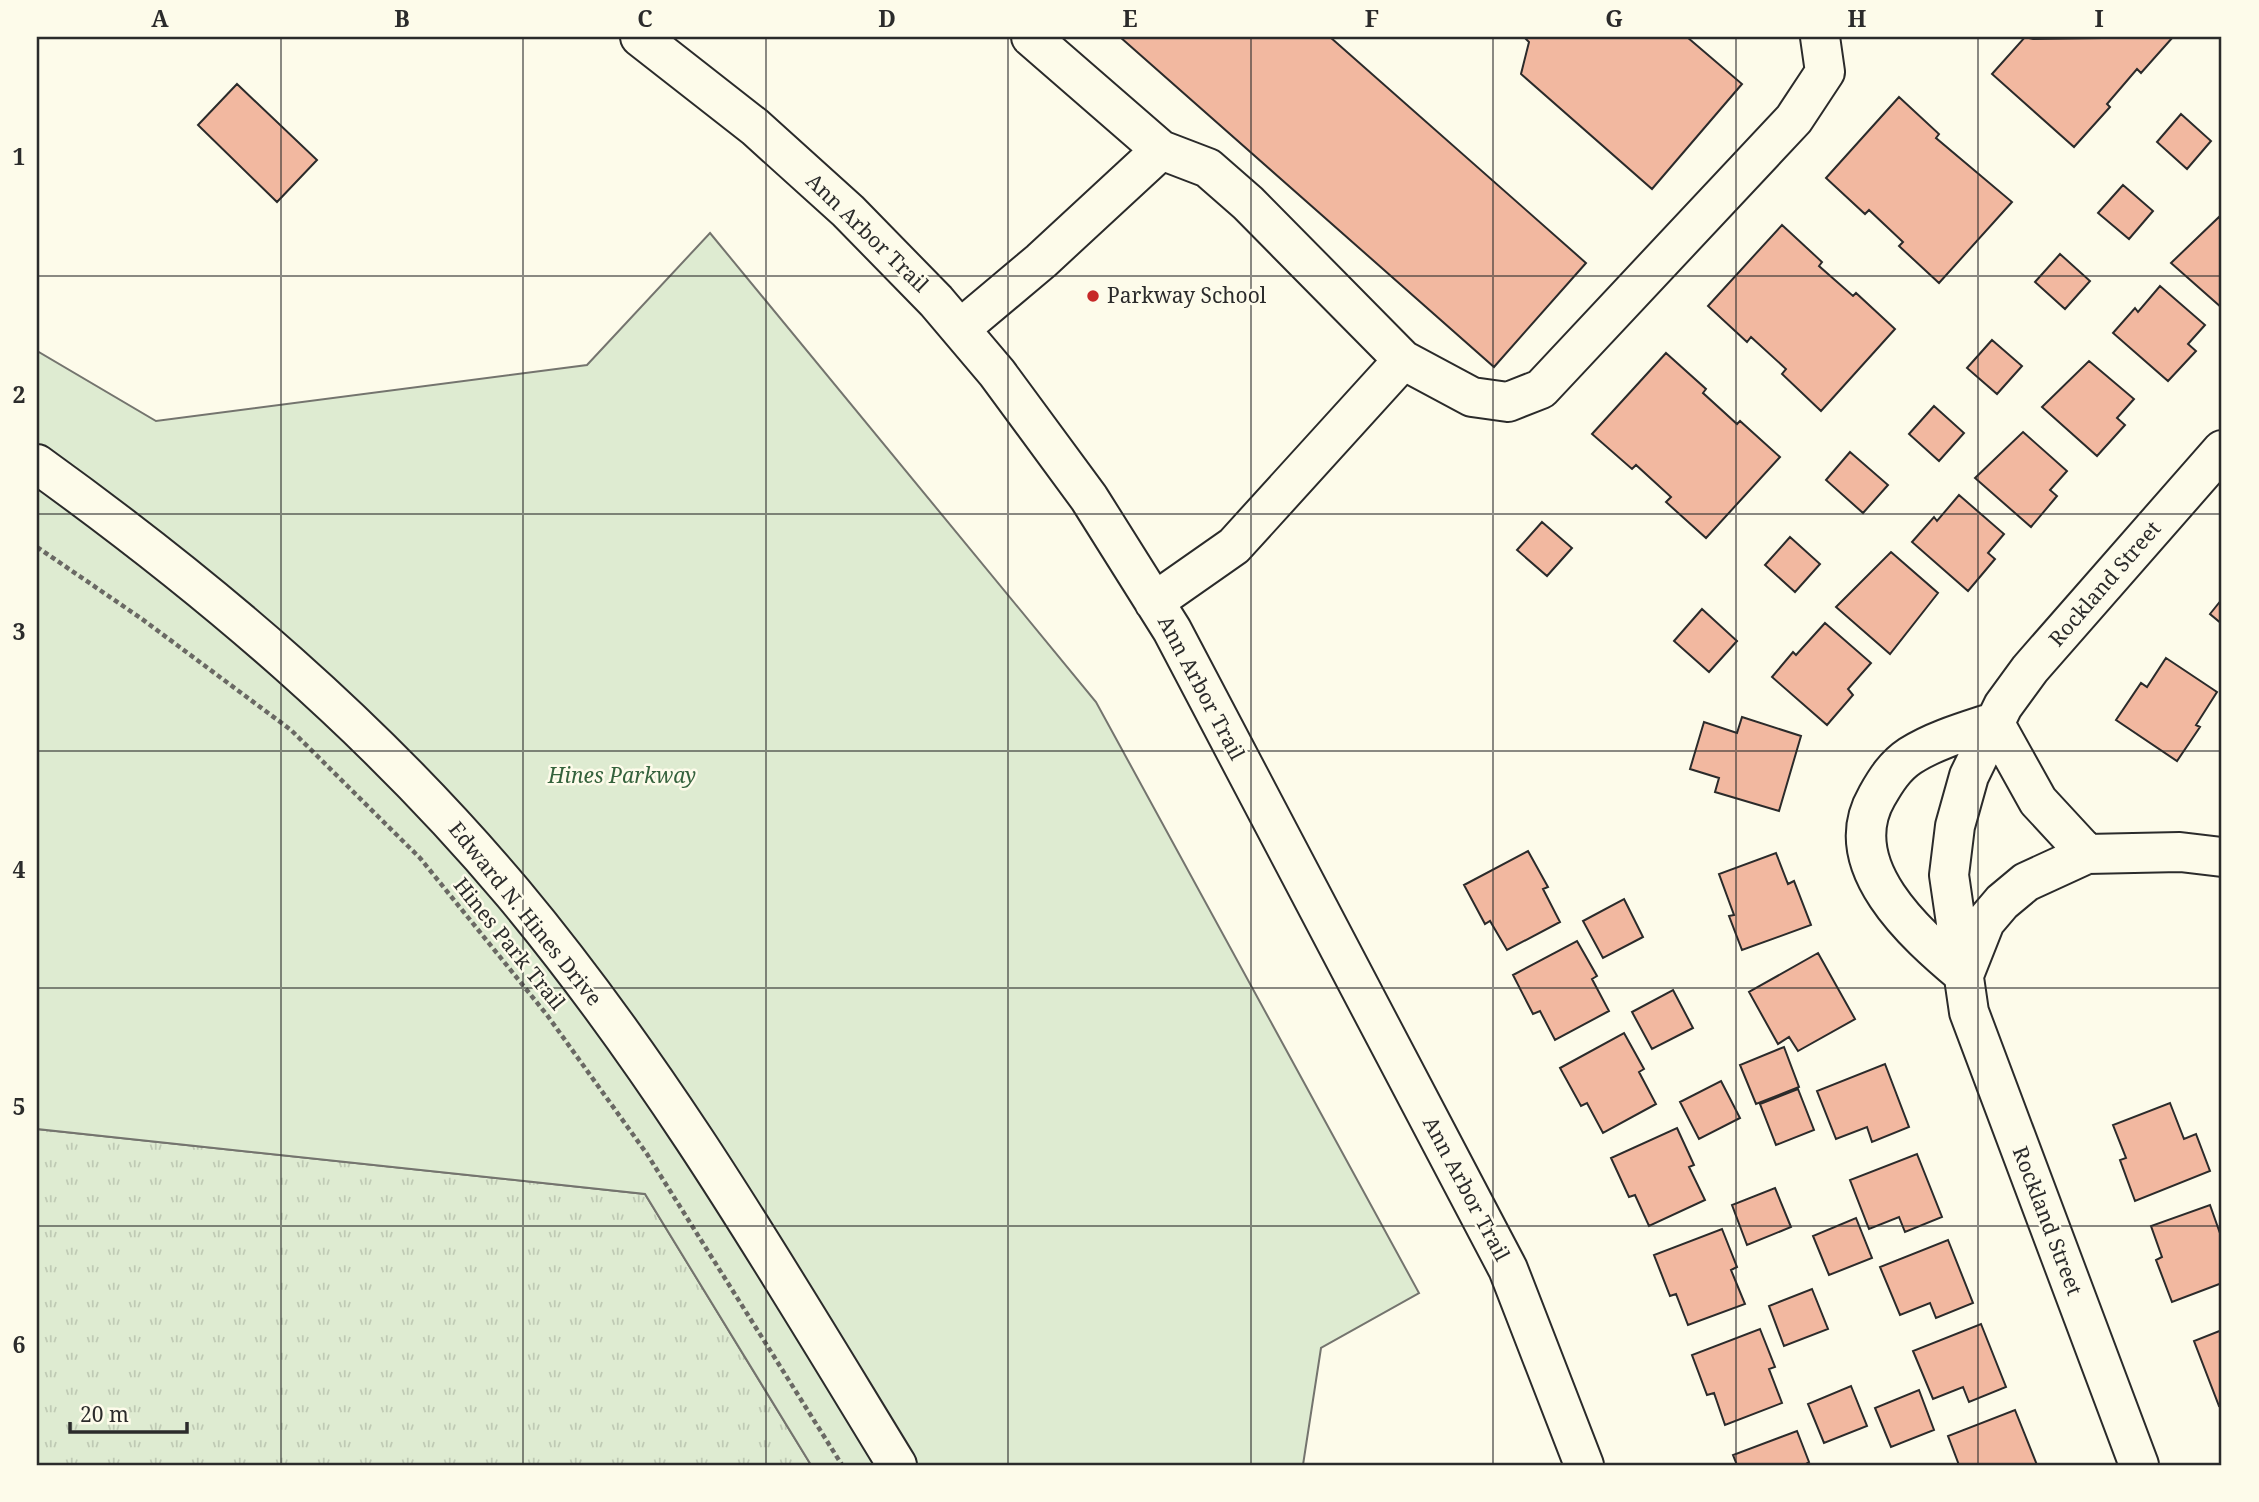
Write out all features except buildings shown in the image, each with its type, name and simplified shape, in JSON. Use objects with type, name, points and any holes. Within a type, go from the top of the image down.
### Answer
[{"type":"street","name":"Ann Arbor Trail","points":[[640,37],[755,127],[838,202],[936,301],[997,373],[1089,498],[1171,630],[1508,1269],[1584,1465]]},
{"type":"street","points":[[1031,37],[1161,150],[1208,168],[1248,203],[1403,360],[1472,397],[1508,402],[1541,389],[1794,118],[1825,72],[1820,37]]},
{"type":"street","points":[[960,330],[1041,261],[1161,150]]},
{"type":"street","points":[[1154,602],[1234,546],[1403,360]]},
{"type":"street","name":"Rockland Street","points":[[2138,1465],[1969,1012],[1949,876],[1955,825],[1969,776],[1994,722],[2030,669],[2222,450]]},
{"type":"street","name":"Edward N. Hines Drive","points":[[37,464],[139,538],[293,665],[366,734],[513,893],[580,978],[685,1123],[897,1465]]},
{"type":"street","points":[[1964,975],[1924,942],[1871,870],[1864,834],[1867,814],[1889,775],[1910,755],[1994,722],[2038,802],[2087,853],[2180,852],[2222,857]]},
{"type":"street","name":"Rockland Street","points":[[1964,975],[1985,922],[2002,902],[2026,882],[2087,853]]},
{"type":"path","name":"Hines Park Trail","points":[[37,547],[142,619],[291,730],[420,858],[547,1015],[647,1154],[842,1465]]},
{"type":"green space","name":"Hines Parkway","points":[[710,233],[1096,702],[1419,1293],[1321,1348],[1303,1465],[811,1465],[645,1194],[37,1129],[37,351],[156,421],[587,365]]},
{"type":"green space","points":[[37,1129],[645,1194],[811,1465],[37,1465]]},
{"type":"place","name":"Parkway School","points":[[1093,296]]}]
